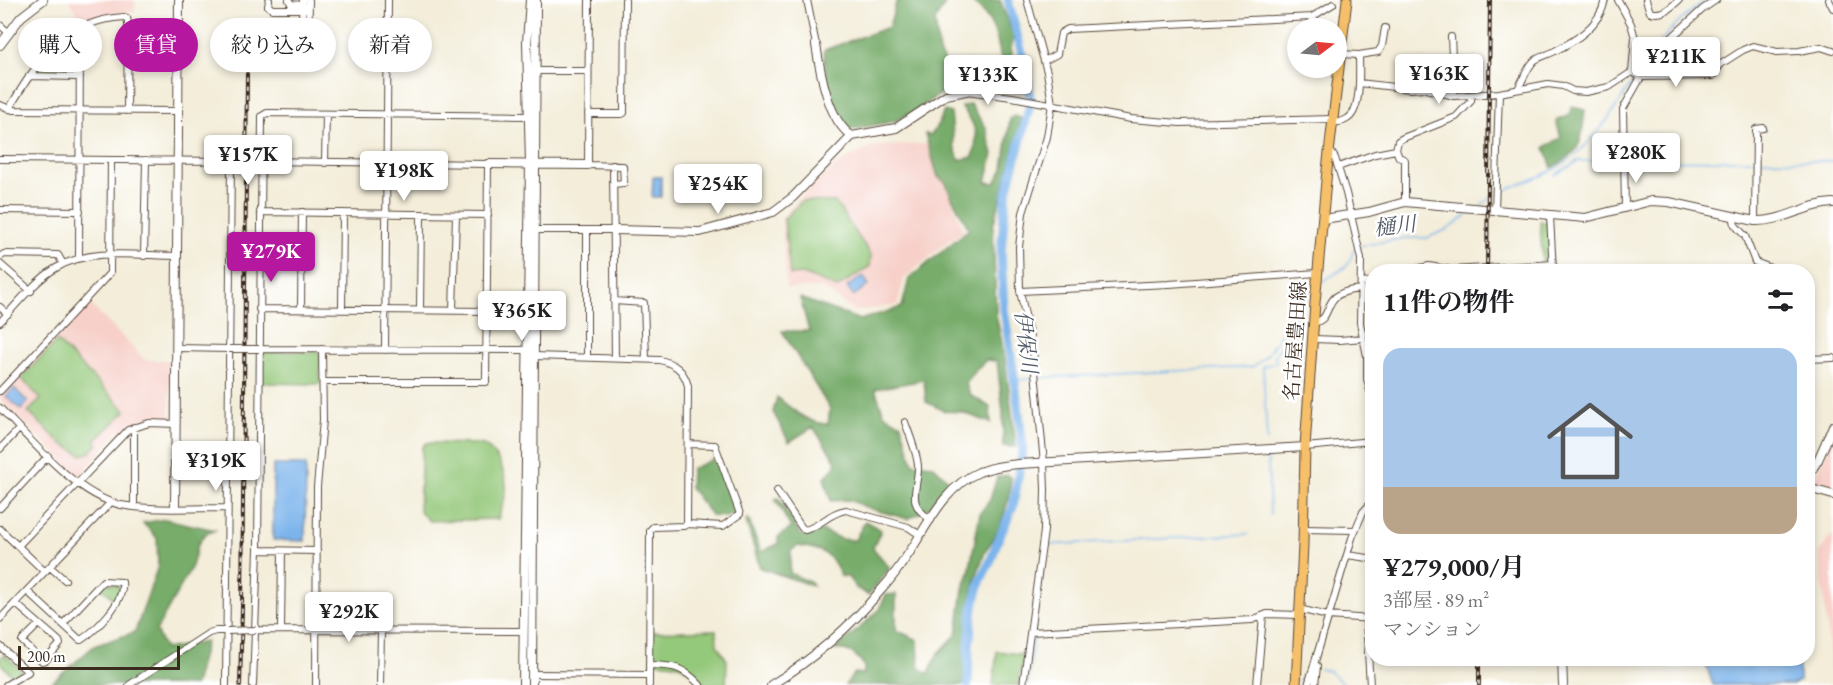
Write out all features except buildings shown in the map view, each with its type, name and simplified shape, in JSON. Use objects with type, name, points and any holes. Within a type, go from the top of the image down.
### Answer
[{"type":"main road","name":"名古屋豊田線","points":[[1342,18],[1347,0]]},
{"type":"main road","name":"名古屋豊田線","points":[[1296,682],[1305,447],[1317,274],[1338,78]]},
{"type":"street","points":[[0,45],[21,17],[43,0]]},
{"type":"street","points":[[175,507],[179,0]]},
{"type":"street","points":[[268,0],[268,6],[272,9],[305,5]]},
{"type":"street","points":[[289,0],[291,4],[305,5]]},
{"type":"street","points":[[385,350],[388,0]]},
{"type":"street","points":[[523,685],[536,230],[529,116],[530,0]]},
{"type":"street","points":[[532,685],[531,353],[533,164],[537,71],[536,0]]},
{"type":"street","points":[[588,165],[589,0]]},
{"type":"street","points":[[588,114],[622,114],[624,112],[625,0]]},
{"type":"street","points":[[807,0],[820,74],[828,98],[845,130],[852,136]]},
{"type":"street","points":[[1023,685],[1044,531],[1036,381],[1033,352],[1020,291],[1018,260],[1028,196],[1047,137],[1049,104],[1044,61],[1027,0]]},
{"type":"street","points":[[1518,89],[1536,60],[1587,31],[1600,14],[1605,0]]},
{"type":"street","points":[[1618,0],[1631,24],[1635,38],[1631,66],[1636,74]]},
{"type":"street","points":[[1646,0],[1653,14],[1664,13],[1679,0]]},
{"type":"street","points":[[1359,83],[1411,89],[1422,88],[1454,96],[1499,93],[1548,84],[1586,92],[1609,87],[1636,74],[1671,38],[1716,0]]},
{"type":"street","points":[[1829,0],[1833,8]]},
{"type":"street","points":[[1044,61],[1057,54],[1061,33],[1068,29],[1312,17],[1333,4]]},
{"type":"street","points":[[305,5],[308,49],[304,53],[275,53],[270,48],[270,25],[275,21],[299,20],[302,18],[305,5]]},
{"type":"street","points":[[102,21],[127,18],[128,111]]},
{"type":"street","points":[[0,25],[8,32]]},
{"type":"street","points":[[1347,54],[1378,52],[1382,46],[1385,28]]},
{"type":"street","points":[[1451,38],[1454,96]]},
{"type":"street","points":[[1636,74],[1712,76],[1721,64],[1753,46],[1777,52],[1821,47],[1833,50]]},
{"type":"street","points":[[536,230],[700,232],[773,212],[793,197],[852,136],[896,128],[946,95],[966,91],[1131,119],[1180,123],[1347,119],[1355,109],[1359,83],[1359,55]]},
{"type":"street","points":[[537,71],[588,71]]},
{"type":"street","points":[[9,109],[32,72]]},
{"type":"street","points":[[79,258],[80,72]]},
{"type":"street","points":[[1624,207],[1623,109],[1636,74]]},
{"type":"street","points":[[29,76],[80,77]]},
{"type":"street","points":[[1495,210],[1499,93]]},
{"type":"street","points":[[1405,202],[1405,160],[1399,157],[1396,150],[1398,141],[1456,117],[1471,101],[1471,95]]},
{"type":"street","points":[[0,105],[9,109],[178,111]]},
{"type":"street","points":[[253,685],[258,550],[260,212],[263,114],[529,116]]},
{"type":"street","points":[[325,163],[326,114]]},
{"type":"street","points":[[1755,221],[1756,129],[1763,128]]},
{"type":"street","points":[[1329,150],[1335,158],[1346,193],[1362,268],[1360,313],[1365,350]]},
{"type":"street","points":[[1338,166],[1396,150]]},
{"type":"street","points":[[0,159],[622,165],[625,182],[613,184]]},
{"type":"street","points":[[0,391],[110,273],[111,160]]},
{"type":"street","points":[[144,256],[146,160]]},
{"type":"street","points":[[226,685],[231,161]]},
{"type":"street","points":[[322,382],[484,384],[487,350],[488,164]]},
{"type":"street","points":[[613,165],[615,358]]},
{"type":"street","points":[[1323,219],[1351,216],[1405,202],[1585,218],[1645,201],[1660,201],[1755,221],[1775,220],[1813,206],[1833,203]]},
{"type":"street","points":[[0,210],[80,211]]},
{"type":"street","points":[[260,212],[488,214]]},
{"type":"street","points":[[301,309],[302,212]]},
{"type":"street","points":[[342,309],[343,213]]},
{"type":"street","points":[[420,310],[421,214]]},
{"type":"street","points":[[453,310],[456,214]]},
{"type":"street","points":[[1550,216],[1553,264]]},
{"type":"street","points":[[1736,217],[1734,220],[1736,225],[1745,236],[1755,262],[1760,264]]},
{"type":"street","points":[[587,230],[587,357]]},
{"type":"street","points":[[0,257],[4,254],[58,255],[63,264]]},
{"type":"street","points":[[0,322],[46,275],[63,264],[79,258],[110,255],[178,256]]},
{"type":"street","points":[[0,264],[31,291]]},
{"type":"street","points":[[1020,291],[1317,274]]},
{"type":"street","points":[[1314,323],[1319,322],[1325,316],[1330,300],[1336,295],[1365,284]]},
{"type":"street","points":[[614,301],[644,303],[646,359]]},
{"type":"street","points":[[0,307],[8,314]]},
{"type":"street","points":[[260,309],[487,311]]},
{"type":"street","points":[[1314,339],[1363,339]]},
{"type":"street","points":[[177,348],[487,350],[664,361],[677,366],[684,374],[688,386],[687,524]]},
{"type":"street","points":[[316,685],[317,487],[322,420],[322,349]]},
{"type":"street","points":[[1815,359],[1833,358]]},
{"type":"street","points":[[0,408],[77,483],[89,492],[111,502],[134,506],[227,508]]},
{"type":"street","points":[[905,422],[918,470],[913,492],[914,500],[920,510],[931,520]]},
{"type":"street","points":[[18,546],[120,437],[134,427],[149,423],[176,424]]},
{"type":"street","points":[[1815,465],[1833,426]]},
{"type":"street","points":[[134,427],[134,506]]},
{"type":"street","points":[[0,449],[20,428]]},
{"type":"street","points":[[771,685],[807,660],[853,621],[896,573],[949,495],[978,472],[1000,466],[1365,442]]},
{"type":"street","points":[[649,685],[650,530],[653,527],[687,524],[723,526],[740,514],[715,445],[688,444]]},
{"type":"street","points":[[0,508],[48,456]]},
{"type":"street","points":[[1815,490],[1833,495]]},
{"type":"street","points":[[777,491],[802,528],[806,530],[813,528],[838,511],[846,510],[908,527],[920,535]]},
{"type":"street","points":[[0,619],[111,502]]},
{"type":"street","points":[[1308,685],[1314,672],[1328,616],[1355,530],[1365,511]]},
{"type":"street","points":[[0,529],[18,546],[65,580]]},
{"type":"street","points":[[1303,529],[1355,530]]},
{"type":"street","points":[[258,550],[317,551]]},
{"type":"street","points":[[281,630],[282,551]]},
{"type":"street","points":[[1347,555],[1365,558]]},
{"type":"street","points":[[27,591],[80,640],[115,607],[123,586],[122,582],[104,580],[63,624]]},
{"type":"street","points":[[15,603],[39,624],[60,644],[44,661],[22,642],[39,624]]},
{"type":"street","points":[[1030,632],[1252,620],[1267,614],[1299,612],[1365,619]]},
{"type":"street","points":[[1257,685],[1263,616]]},
{"type":"street","points":[[129,685],[209,633],[227,630],[524,632]]},
{"type":"street","points":[[380,685],[381,631]]},
{"type":"street","points":[[2,651],[28,672],[6,685]]},
{"type":"street","points":[[649,665],[677,667],[691,675],[700,685]]},
{"type":"street","points":[[1370,666],[1370,685]]},
{"type":"street","points":[[1562,666],[1563,685]]},
{"type":"street","points":[[1314,672],[1315,685]]},
{"type":"street","points":[[532,674],[649,675]]},
{"type":"shaded area","points":[[69,0],[135,0],[135,12],[117,13],[100,18],[80,18]]},
{"type":"shaded area","points":[[927,144],[937,177],[946,183],[963,232],[945,243],[904,279],[897,305],[854,311],[823,288],[786,288],[782,218],[799,199],[836,164],[874,146]]},
{"type":"shaded area","points":[[88,302],[145,360],[170,360],[170,421],[132,425],[118,433],[79,477],[0,400],[0,395]]},
{"type":"shaded area","points":[[1833,437],[1833,493],[1815,487],[1815,479]]},
{"type":"shaded area","points":[[1833,534],[1833,685],[1819,552]]},
{"type":"green space","points":[[897,0],[947,0],[935,21],[939,53],[951,73],[950,86],[920,108],[895,121],[850,130],[827,90],[824,50],[889,27]]},
{"type":"green space","points":[[969,0],[1000,0],[1014,36],[1011,48],[1018,90],[1010,90],[1005,84],[999,48],[992,26],[987,17]]},
{"type":"green space","points":[[38,72],[79,72],[76,73]]},
{"type":"green space","points":[[970,104],[986,128],[993,154],[986,182],[995,183],[1003,169],[1010,119],[1014,116],[1021,118],[993,226],[996,314],[1005,359],[1016,447],[1003,446],[1003,412],[997,361],[986,360],[966,384],[970,395],[990,407],[991,423],[961,412],[945,411],[926,402],[924,380],[875,389],[884,414],[901,424],[913,463],[933,465],[949,481],[934,505],[908,519],[871,509],[849,500],[831,501],[824,478],[833,469],[836,461],[813,427],[789,442],[773,412],[777,397],[807,419],[828,424],[830,409],[782,331],[809,331],[800,298],[860,320],[902,307],[909,279],[969,229],[946,183],[938,177],[925,134],[931,135],[944,111],[951,113],[954,146],[959,160],[973,157],[976,143],[975,131],[961,107]]},
{"type":"green space","points":[[1572,107],[1585,110],[1581,139],[1570,156],[1552,168],[1545,147],[1561,138],[1556,121],[1568,116]]},
{"type":"green space","points":[[802,201],[835,202],[871,255],[870,266],[837,288],[803,274],[790,275],[784,219]]},
{"type":"green space","points":[[1540,221],[1548,223],[1551,264],[1543,264]]},
{"type":"green space","points":[[57,341],[126,411],[95,441],[98,444],[89,453],[82,455],[61,443],[28,412],[41,399],[21,378]]},
{"type":"green space","points":[[261,352],[320,352],[320,384],[260,383]]},
{"type":"green space","points":[[426,443],[481,444],[492,451],[503,470],[506,484],[505,498],[498,519],[429,521],[419,510],[422,448]]},
{"type":"green space","points":[[718,457],[735,513],[726,517],[712,516],[690,488],[691,469]]},
{"type":"green space","points":[[1007,475],[1011,478],[1009,498],[999,529],[985,552],[971,601],[964,685],[845,685],[855,673],[864,674],[864,665],[851,653],[835,650],[878,611],[886,595],[896,594],[896,630],[918,640],[919,667],[928,674],[938,654],[957,634],[963,589],[969,573],[980,513],[990,500],[997,477]]},
{"type":"green space","points":[[779,498],[800,534],[805,536],[823,531],[841,539],[855,540],[865,521],[881,530],[873,548],[890,568],[868,595],[856,588],[848,577],[840,576],[834,562],[829,557],[812,548],[797,546],[791,551],[790,573],[812,583],[813,586],[760,568],[746,521],[748,518],[761,552],[778,544],[778,537],[791,528],[775,499]]},
{"type":"green space","points":[[165,519],[215,530],[204,535],[198,544],[192,566],[156,631],[165,649],[206,642],[195,685],[49,685],[94,646],[135,632],[158,566],[157,538],[143,523]]},
{"type":"green space","points":[[105,583],[118,585],[120,588],[116,601],[101,587]]},
{"type":"green space","points":[[716,630],[717,645],[727,660],[726,685],[705,685],[682,666],[652,662],[652,632]]},
{"type":"green space","points":[[997,651],[1024,655],[1018,685],[993,685]]},
{"type":"green space","points":[[4,654],[24,673],[14,677],[0,663]]},
{"type":"water","points":[[653,177],[661,177],[661,197],[652,197]]},
{"type":"water","points":[[863,276],[869,285],[853,296],[847,287]]},
{"type":"water","points":[[14,388],[28,402],[21,410],[6,396]]},
{"type":"water","points":[[273,465],[306,465],[305,541],[273,540]]},
{"type":"water","points":[[1706,666],[1799,666],[1799,681],[1793,685],[1713,685]]},
{"type":"waterway","name":"伊保川","points":[[968,685],[973,607],[981,579],[1013,507],[1023,449],[1004,309],[1001,252],[1006,196],[1031,101],[1024,61],[1008,0]]},
{"type":"waterway","name":"樋川","points":[[1637,73],[1668,33],[1706,0]]},
{"type":"waterway","name":"樋川","points":[[1499,193],[1547,173],[1575,155],[1598,132],[1635,78]]},
{"type":"waterway","points":[[1627,161],[1754,160]]},
{"type":"waterway","points":[[1759,160],[1833,161]]},
{"type":"waterway","points":[[1555,175],[1578,161],[1622,161]]},
{"type":"waterway","name":"樋川","points":[[1481,205],[1492,197]]},
{"type":"waterway","name":"樋川","points":[[1360,246],[1405,238],[1427,238],[1448,229],[1473,211]]},
{"type":"waterway","name":"樋川","points":[[1321,283],[1342,270],[1356,248]]},
{"type":"waterway","name":"樋川","points":[[1038,378],[1253,367],[1266,356],[1311,292]]},
{"type":"waterway","points":[[1267,441],[1263,366],[1276,363],[1275,354],[1289,337]]},
{"type":"waterway","name":"樋川","points":[[1014,380],[1033,379]]},
{"type":"waterway","points":[[1268,458],[1270,515]]},
{"type":"waterway","points":[[1034,628],[1046,545],[1248,534]]},
{"type":"waterway","points":[[1028,685],[1034,635]]},
{"type":"waterway","points":[[1320,669],[1329,671],[1344,685]]},
{"type":"waterway","points":[[1299,680],[1308,676]]},
{"type":"railway","points":[[1487,264],[1490,0]]},
{"type":"railway","points":[[240,685],[247,74]]},
{"type":"railway","points":[[1479,666],[1479,685]]}]
